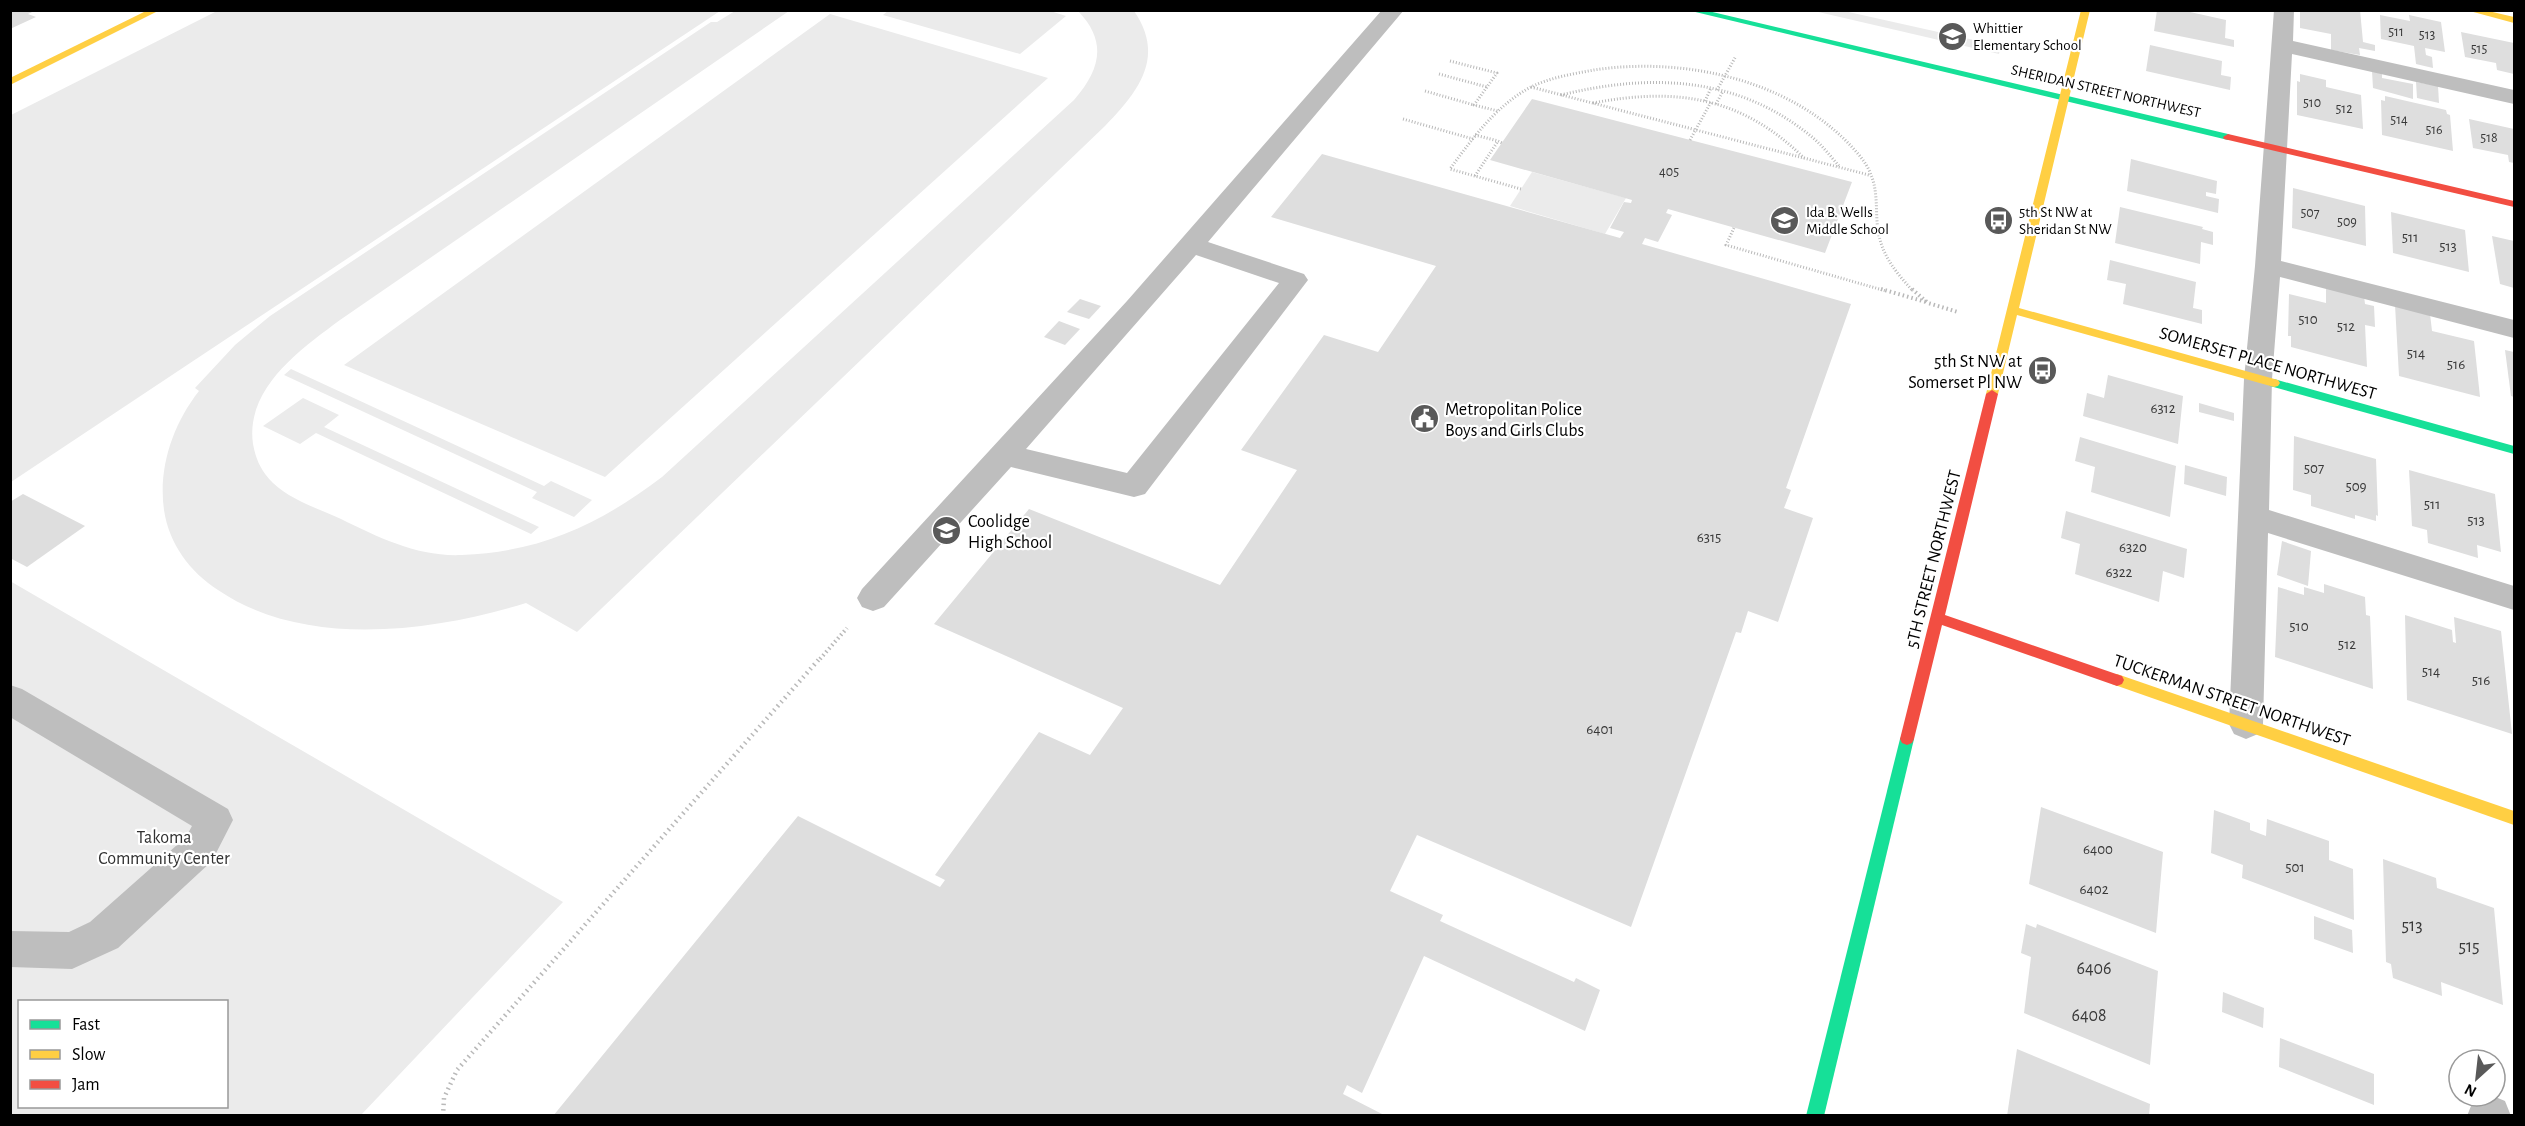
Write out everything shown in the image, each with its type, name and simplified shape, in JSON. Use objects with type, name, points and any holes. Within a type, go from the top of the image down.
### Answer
[{"type":"street","points":[[10,82],[156,10]]},
{"type":"street","name":"SHERIDAN STREET NORTHWEST","points":[[1691,10],[2514,204]]},
{"type":"street","name":"5TH STREET NORTHWEST","points":[[1815,1116],[2086,10]]},
{"type":"street","points":[[2470,10],[2514,20]]},
{"type":"street","name":"SOMERSET PLACE NORTHWEST","points":[[2013,310],[2514,450]]},
{"type":"street","name":"TUCKERMAN STREET NORTHWEST","points":[[1937,618],[2514,818]]},
{"type":"lane","points":[[873,598],[1005,455],[1192,245],[1394,10]]},
{"type":"lane","points":[[2246,724],[2258,379],[2268,266],[2284,10]]},
{"type":"lane","points":[[2282,45],[2514,97]]},
{"type":"lane","points":[[1005,455],[1134,486],[1295,280],[1192,245]]},
{"type":"lane","points":[[2268,266],[2514,329]]},
{"type":"lane","points":[[2253,517],[2514,598]]},
{"type":"lane","points":[[10,949],[72,951],[104,935],[199,849],[215,820],[12,702]]},
{"type":"path","points":[[1450,61],[1497,73],[1474,105]]},
{"type":"path","points":[[1521,189],[1450,169],[1474,137],[1498,111],[1531,87],[1594,69],[1631,66],[1670,68],[1724,77],[1783,97],[1815,115],[1841,135],[1861,158],[1870,175],[1880,206],[1880,241],[1899,276],[1927,302]]},
{"type":"path","points":[[1717,90],[1730,67]]},
{"type":"path","points":[[1439,74],[1487,87]]},
{"type":"path","points":[[1560,95],[1588,87],[1638,81],[1664,81],[1711,88],[1768,107],[1790,118],[1825,147],[1841,167]]},
{"type":"path","points":[[1531,87],[1870,175]]},
{"type":"path","points":[[1705,101],[1711,88]]},
{"type":"path","points":[[1425,91],[1498,111]]},
{"type":"path","points":[[1716,104],[1722,91]]},
{"type":"path","points":[[1592,103],[1637,95],[1661,95],[1711,102],[1757,119],[1776,131],[1804,158]]},
{"type":"path","points":[[1690,140],[1711,102]]},
{"type":"path","points":[[1403,119],[1500,142],[1475,176]]},
{"type":"path","points":[[1734,228],[1726,245],[1958,312]]},
{"type":"path","points":[[443,1116],[444,1098],[457,1070],[873,598]]},
{"type":"green space","points":[[889,10],[1047,10],[1066,16],[1020,54],[883,15]]},
{"type":"green space","points":[[217,11],[720,11],[11,482],[11,115]]},
{"type":"green space","points":[[735,11],[789,11],[340,320],[293,357],[267,388],[258,405],[253,424],[253,444],[256,455],[262,470],[273,483],[297,499],[385,539],[430,553],[446,555],[491,553],[518,548],[544,541],[592,522],[616,509],[662,477],[1074,100],[1090,78],[1097,56],[1094,34],[1088,22],[1078,11],[1134,11],[1148,44],[1148,59],[1137,87],[1105,126],[577,632],[526,603],[450,622],[369,630],[328,628],[289,621],[252,609],[218,590],[198,575],[182,556],[171,534],[164,510],[163,478],[169,447],[175,432],[199,391],[195,388],[235,345],[270,316],[711,22],[717,22]]},
{"type":"green space","points":[[1814,11],[1844,11],[2001,46],[1999,54]]},
{"type":"green space","points":[[830,14],[1048,78],[605,477],[344,365]]},
{"type":"green space","points":[[1532,172],[1626,198],[1605,234],[1510,206]]},
{"type":"green space","points":[[291,369],[544,486],[551,481],[592,500],[574,517],[532,498],[537,492],[284,375]]},
{"type":"green space","points":[[303,398],[339,415],[324,427],[539,527],[531,534],[316,433],[300,444],[263,426]]},
{"type":"green space","name":"Takoma Community Center","points":[[10,581],[563,902],[361,1115],[11,1115]]},
{"type":"building","points":[[10,10],[36,10],[28,14],[36,17],[10,29]]},
{"type":"building","points":[[2157,10],[2181,10],[2226,20],[2225,38],[2234,40],[2234,47],[2154,31]]},
{"type":"building","points":[[2300,10],[2360,10],[2363,42],[2375,45],[2375,51],[2359,48],[2360,55],[2331,50],[2331,34],[2300,28]]},
{"type":"building","points":[[2380,15],[2410,21],[2409,15],[2441,22],[2445,52],[2425,48],[2426,55],[2432,57],[2433,68],[2416,64],[2414,46],[2381,39]]},
{"type":"building","points":[[2461,32],[2514,43],[2514,74],[2497,70],[2496,63],[2465,57]]},
{"type":"building","points":[[2150,45],[2222,61],[2221,75],[2231,77],[2230,90],[2146,71]]},
{"type":"building","points":[[2372,71],[2382,73],[2382,78],[2413,84],[2413,99],[2373,88]]},
{"type":"building","points":[[2300,74],[2326,80],[2326,87],[2361,95],[2363,129],[2297,115],[2297,81],[2300,82]]},
{"type":"building","points":[[2416,82],[2438,86],[2439,103],[2417,98]]},
{"type":"building","points":[[2385,96],[2446,110],[2450,115],[2453,151],[2382,135],[2381,100],[2385,101]]},
{"type":"building","points":[[1532,99],[1852,182],[1825,253],[1668,209],[1666,213],[1672,215],[1658,242],[1645,238],[1642,244],[1851,304],[1786,488],[1791,490],[1784,508],[1813,518],[1778,622],[1748,611],[1741,633],[1736,632],[1631,927],[1417,835],[1390,891],[1443,915],[1440,921],[1574,982],[1576,978],[1600,990],[1585,1031],[1424,956],[1362,1093],[1347,1085],[1343,1094],[1386,1116],[553,1116],[798,816],[940,887],[945,880],[935,875],[1039,732],[1090,755],[1123,708],[934,624],[1029,509],[1220,585],[1297,470],[1241,450],[1324,335],[1378,352],[1436,266],[1271,217],[1322,154],[1620,238],[1624,232],[1610,228],[1624,202],[1631,203],[1632,200],[1490,160]]},
{"type":"building","points":[[2469,119],[2514,129],[2514,163],[2509,162],[2508,155],[2473,148]]},
{"type":"building","points":[[2131,159],[2217,181],[2216,194],[2206,192],[2206,196],[2219,199],[2218,213],[2127,191]]},
{"type":"building","points":[[2293,188],[2365,206],[2366,246],[2292,228]]},
{"type":"building","points":[[2120,207],[2203,227],[2202,229],[2213,232],[2213,245],[2201,242],[2200,264],[2115,243]]},
{"type":"building","points":[[2391,212],[2465,230],[2469,272],[2393,253]]},
{"type":"building","points":[[2492,236],[2514,241],[2514,288],[2500,284]]},
{"type":"building","points":[[2110,260],[2196,282],[2193,308],[2202,310],[2202,324],[2123,304],[2126,284],[2107,280]]},
{"type":"building","points":[[2326,286],[2364,296],[2365,304],[2374,306],[2375,327],[2365,325],[2367,367],[2291,347],[2291,336],[2288,336],[2289,294],[2326,303]]},
{"type":"building","points":[[1080,299],[1101,306],[1089,319],[1067,312]]},
{"type":"building","points":[[2395,305],[2430,314],[2432,331],[2474,341],[2480,397],[2399,376]]},
{"type":"building","points":[[1059,321],[1080,329],[1065,345],[1044,337]]},
{"type":"building","points":[[2505,350],[2514,352],[2514,397],[2511,396]]},
{"type":"building","points":[[2108,375],[2183,396],[2178,444],[2083,416],[2087,393],[2104,398]]},
{"type":"building","points":[[2199,403],[2234,413],[2234,421],[2199,412]]},
{"type":"building","points":[[2294,436],[2376,459],[2378,516],[2376,515],[2376,521],[2355,515],[2355,519],[2311,506],[2311,495],[2293,490]]},
{"type":"building","points":[[2080,437],[2176,466],[2170,517],[2091,492],[2095,467],[2075,461]]},
{"type":"building","points":[[2185,465],[2227,477],[2226,496],[2184,484]]},
{"type":"building","points":[[2409,470],[2495,494],[2501,552],[2477,545],[2478,558],[2428,543],[2427,530],[2412,526]]},
{"type":"building","points":[[23,494],[85,526],[27,567],[10,558],[10,502]]},
{"type":"building","points":[[2066,511],[2187,549],[2184,578],[2163,571],[2159,602],[2075,574],[2080,544],[2061,538]]},
{"type":"building","points":[[2282,541],[2311,551],[2308,586],[2277,575]]},
{"type":"building","points":[[2324,584],[2365,597],[2366,615],[2370,616],[2373,689],[2275,657],[2278,587],[2304,595],[2304,587],[2324,593]]},
{"type":"building","points":[[2405,615],[2452,630],[2453,642],[2456,643],[2454,617],[2501,631],[2512,734],[2407,700]]},
{"type":"building","points":[[2041,807],[2163,852],[2156,933],[2029,884]]},
{"type":"building","points":[[2214,810],[2250,823],[2250,830],[2266,836],[2267,819],[2329,841],[2329,860],[2353,869],[2354,920],[2242,878],[2243,865],[2211,853]]},
{"type":"building","points":[[2383,859],[2436,878],[2437,888],[2494,908],[2503,1005],[2441,982],[2442,996],[2393,978],[2391,964],[2386,962]]},
{"type":"building","points":[[2314,916],[2352,930],[2353,953],[2314,939]]},
{"type":"building","points":[[2026,924],[2036,928],[2037,924],[2158,971],[2150,1065],[2024,1013],[2031,957],[2021,953]]},
{"type":"building","points":[[2223,992],[2264,1008],[2263,1028],[2222,1012]]},
{"type":"building","points":[[2280,1038],[2374,1074],[2374,1105],[2279,1067]]},
{"type":"building","points":[[2017,1049],[2150,1104],[2149,1116],[2007,1116]]},
{"type":"traffic: fast","points":[[1691,10],[2228,137]]},
{"type":"traffic: fast","points":[[2274,383],[2514,450]]},
{"type":"traffic: fast","points":[[1815,1116],[1907,739]]},
{"type":"traffic: slow","points":[[10,82],[156,10]]},
{"type":"traffic: slow","points":[[1992,394],[2086,10]]},
{"type":"traffic: slow","points":[[2470,10],[2514,20]]},
{"type":"traffic: slow","points":[[2013,310],[2274,383]]},
{"type":"traffic: slow","points":[[2117,680],[2514,818]]},
{"type":"traffic: jam","points":[[2228,137],[2514,204]]},
{"type":"traffic: jam","points":[[1907,739],[1992,394]]},
{"type":"traffic: jam","points":[[1937,618],[2117,680]]},
{"type":"place","name":"Whittier Elementary School","points":[[1952,37]]},
{"type":"place","name":"Ida B. Wells Middle School","points":[[1785,221]]},
{"type":"place","name":"5th St NW at Sheridan St NW","points":[[1998,221]]},
{"type":"place","name":"5th St NW at Somerset Pl NW","points":[[2043,371]]},
{"type":"place","name":"Metropolitan Police Boys and Girls Clubs","points":[[1424,419]]},
{"type":"place","name":"Coolidge High School","points":[[947,531]]}]
